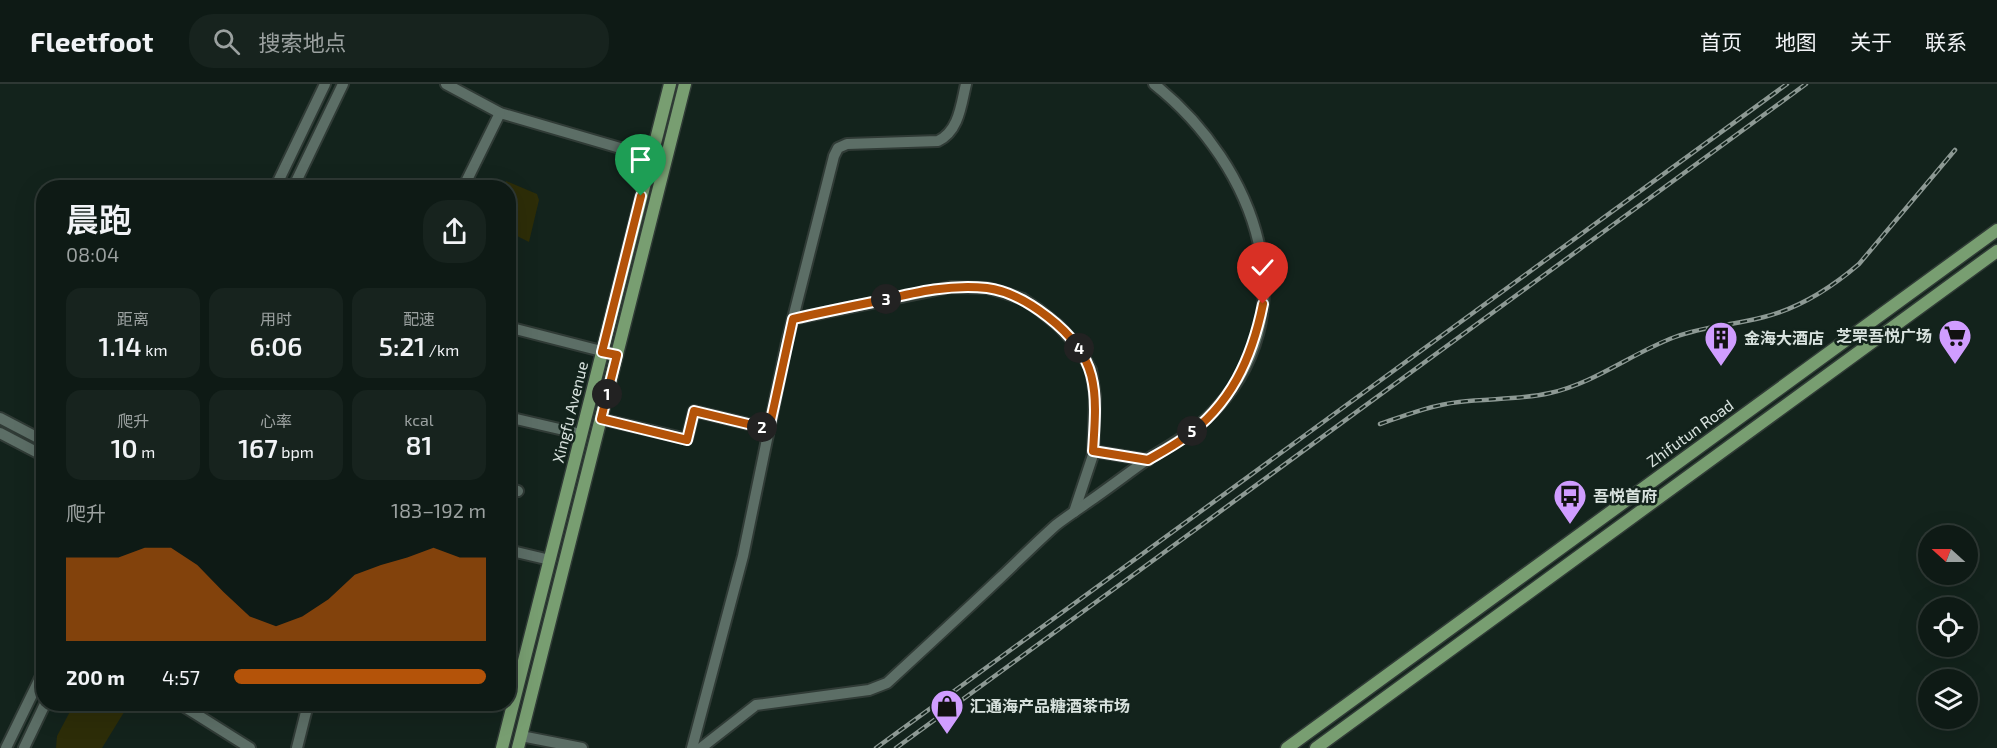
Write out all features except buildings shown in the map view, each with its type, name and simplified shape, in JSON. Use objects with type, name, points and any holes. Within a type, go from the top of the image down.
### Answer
[{"type":"main road","name":"Xingfu Avenue","points":[[516,693],[670,84]]},
{"type":"main road","name":"Xingfu Avenue","points":[[520,742],[685,84]]},
{"type":"main road","name":"Zhifutun Road","points":[[1287,748],[1995,235]]},
{"type":"main road","name":"Zhifutun Road","points":[[1316,748],[1997,251]]},
{"type":"main road","name":"Xingfu Avenue","points":[[502,748],[511,711]]},
{"type":"street","points":[[279,180],[325,84]]},
{"type":"street","points":[[297,180],[343,84]]},
{"type":"street","points":[[446,84],[500,113],[651,157]]},
{"type":"street","points":[[692,748],[743,556],[793,319],[838,148],[847,144],[938,141],[946,137],[953,128],[966,84]]},
{"type":"street","points":[[701,748],[756,705],[869,690],[887,683],[1057,525],[1148,460],[1185,437],[1221,403],[1234,385],[1248,360],[1263,304],[1261,248],[1245,198],[1205,136],[1172,99],[1154,84]]},
{"type":"street","points":[[467,180],[500,113]]},
{"type":"street","points":[[793,319],[951,287],[987,288],[1023,299],[1059,326],[1079,348],[1091,370],[1095,396],[1093,451],[1074,512]]},
{"type":"street","points":[[516,329],[617,355]]},
{"type":"street","points":[[601,419],[687,440],[694,411],[769,429]]},
{"type":"street","points":[[0,418],[36,437]]},
{"type":"street","points":[[516,419],[581,434]]},
{"type":"street","points":[[0,433],[36,452]]},
{"type":"street","points":[[1093,451],[1148,460]]},
{"type":"street","points":[[516,552],[550,560]]},
{"type":"street","points":[[6,748],[36,686]]},
{"type":"street","points":[[24,748],[42,711]]},
{"type":"street","points":[[191,711],[250,748]]},
{"type":"street","points":[[297,748],[306,711]]},
{"type":"street","points":[[520,742],[582,748]]},
{"type":"shaded area","points":[[516,185],[537,194],[539,200],[529,242],[516,236]]},
{"type":"shaded area","points":[[70,711],[125,711],[102,748],[56,748],[57,736]]},
{"type":"railway","points":[[876,748],[1787,84]]},
{"type":"railway","points":[[896,748],[1806,84]]},
{"type":"railway","points":[[1380,424],[1449,403],[1550,393],[1598,375],[1675,337],[1697,330],[1764,317],[1802,303],[1826,289],[1859,264],[1955,150]]},
{"type":"place","name":"芝罘吾悦广场","points":[[1955,365]]},
{"type":"place","name":"金海大酒店","points":[[1721,367]]},
{"type":"place","name":"吾悦首府","points":[[1570,525]]},
{"type":"place","name":"汇通海产品糖酒茶市场","points":[[947,735]]},
{"type":"route","points":[[641,196],[602,352],[617,355],[601,419],[687,440],[694,411],[769,429],[793,319],[913,293],[951,287],[987,288],[1023,299],[1059,326],[1079,348],[1091,370],[1095,396],[1093,451],[1148,460],[1185,437],[1221,403],[1248,360],[1263,304]]}]
